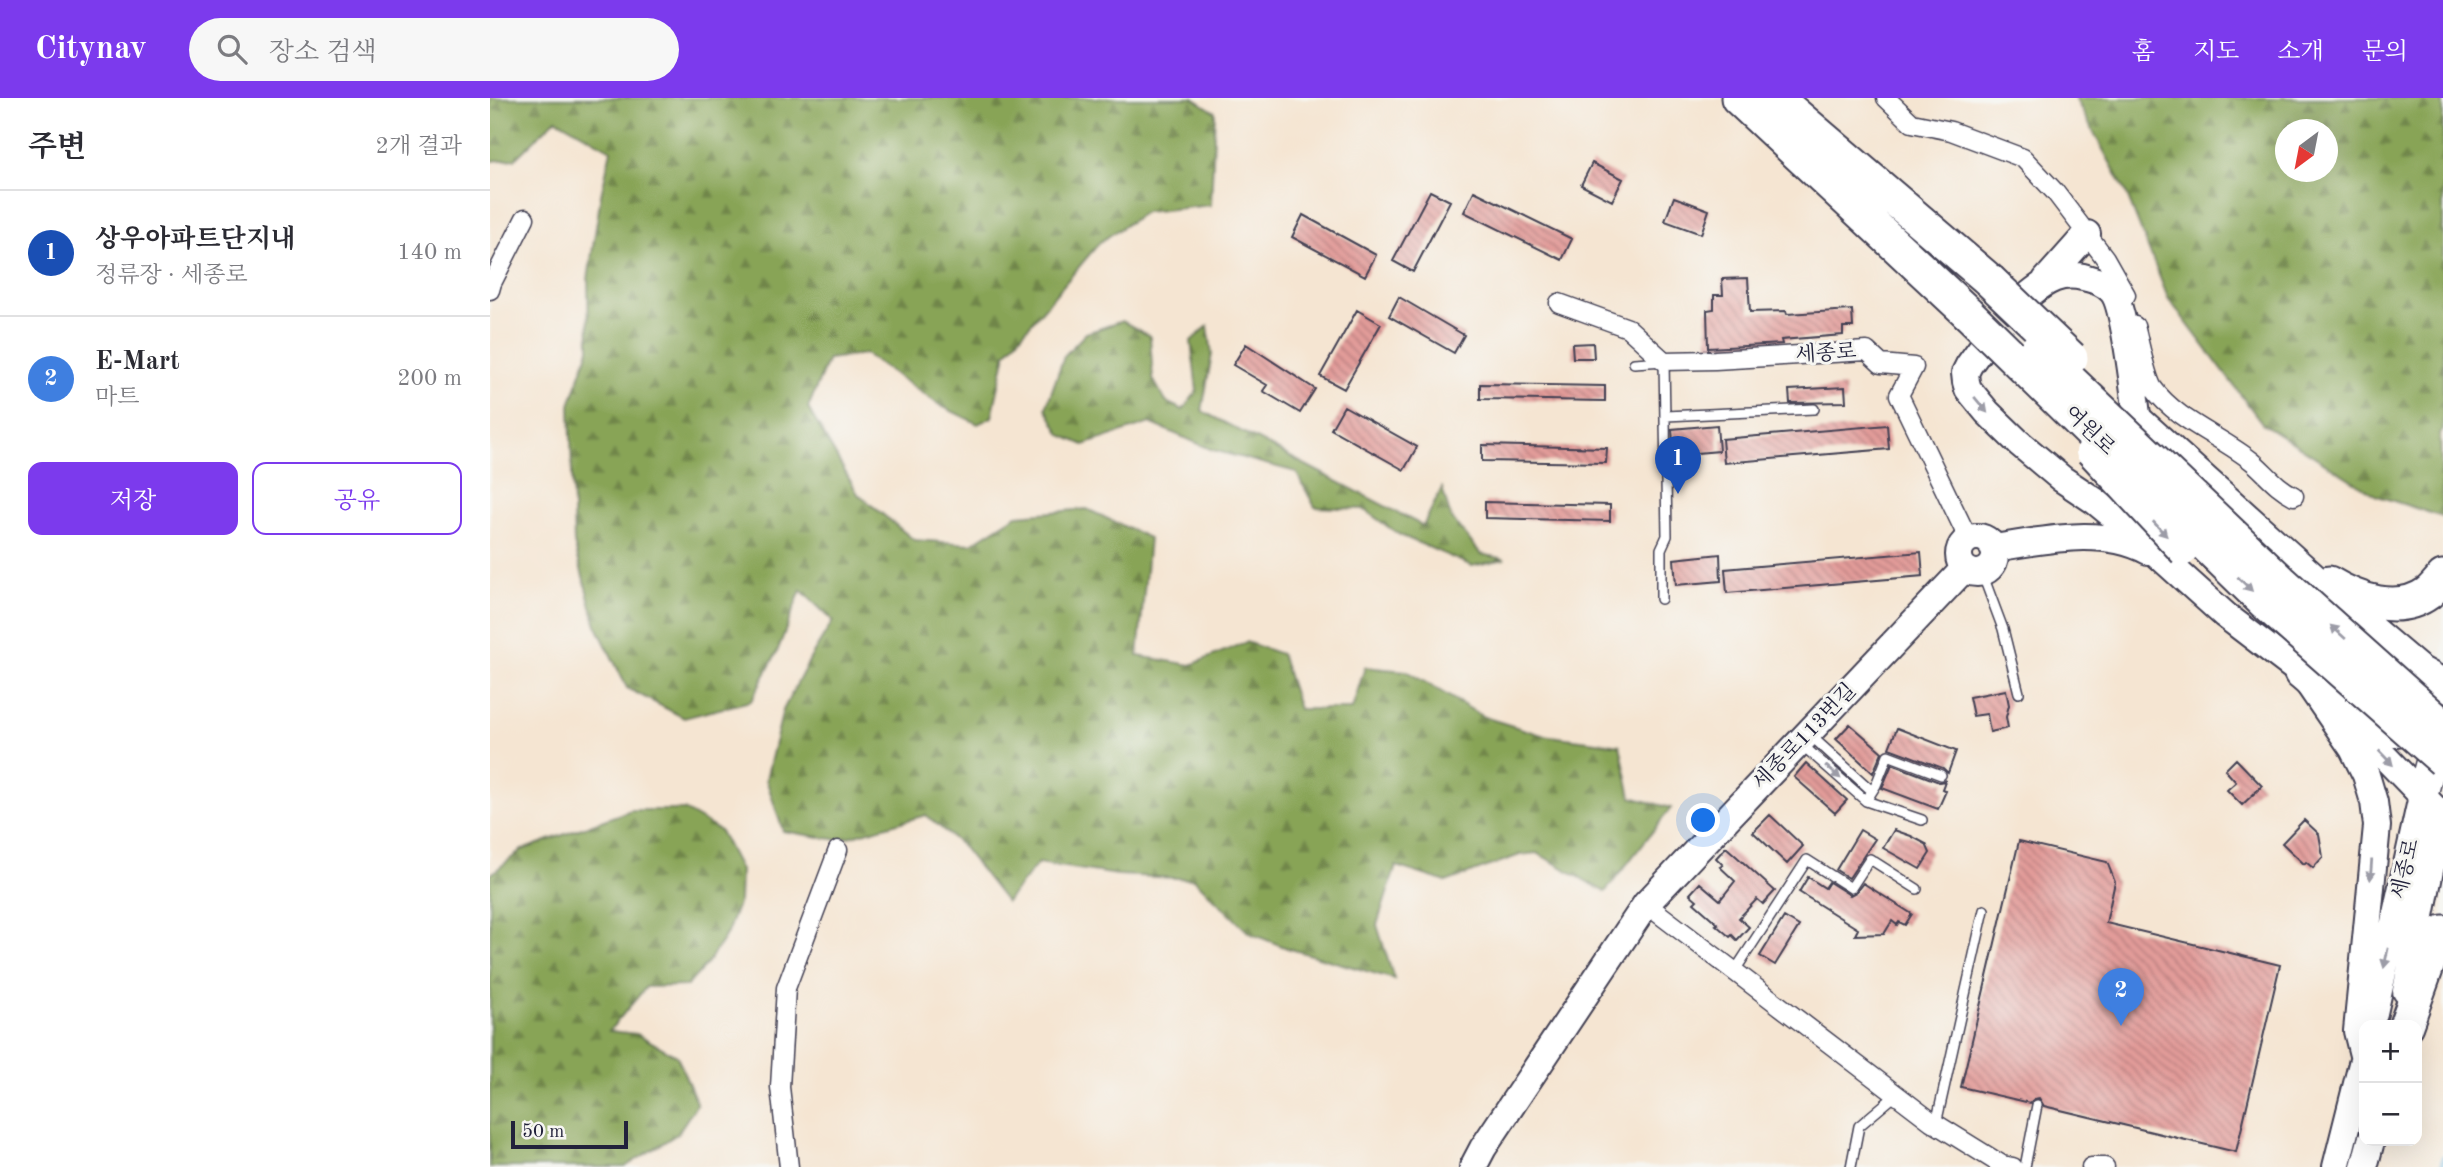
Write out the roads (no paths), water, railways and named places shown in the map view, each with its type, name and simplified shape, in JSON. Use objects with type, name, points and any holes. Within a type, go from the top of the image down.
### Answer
[{"type":"highway","name":"여원로","points":[[1738,98],[1980,297],[2265,603],[2443,760]]},
{"type":"highway","name":"여원로","points":[[1769,98],[2281,581],[2443,726]]},
{"type":"highway","points":[[1776,98],[1980,297],[2138,422],[2359,622],[2418,672],[2443,686]]},
{"type":"highway","points":[[2277,549],[2333,585],[2381,604],[2413,601],[2429,593],[2443,578]]},
{"type":"highway","points":[[2301,673],[2360,719],[2378,729],[2400,731],[2412,727],[2427,709],[2426,695],[2421,686],[2359,622]]},
{"type":"highway","points":[[2408,1020],[2430,958],[2443,932]]},
{"type":"main road","name":"세종로","points":[[2437,809],[2443,714]]},
{"type":"street","points":[[1886,98],[1912,123],[1951,131],[2023,158],[2055,192],[2087,234],[2105,258],[2125,293],[2152,386],[2178,413],[2215,435],[2254,463],[2278,488],[2294,496]]},
{"type":"street","points":[[490,290],[525,218]]},
{"type":"street","points":[[2087,234],[2038,287],[2069,274],[2102,282],[2114,292]]},
{"type":"street","points":[[2105,258],[2125,334],[2138,422]]},
{"type":"street","points":[[1980,297],[1981,335],[2175,557],[2301,673],[2437,809],[2400,1020]]},
{"type":"street","points":[[1559,303],[1628,328],[1664,360]]},
{"type":"street","points":[[1982,347],[1965,373],[1968,389],[1986,412],[2062,479],[2175,557]]},
{"type":"street","name":"세종로","points":[[1664,360],[1715,360],[1867,351],[1881,364],[1914,367],[1899,396],[1968,538]]},
{"type":"street","points":[[2062,479],[2086,505],[2086,520],[2065,538]]},
{"type":"street","points":[[1982,537],[1993,548],[1995,554],[1992,565],[1973,571],[1958,559],[1963,542],[1968,538],[1982,537]]},
{"type":"street","points":[[1993,548],[2065,538],[2107,538],[2175,557]]},
{"type":"street","name":"세종로113번길","points":[[1473,1167],[1646,904],[1804,738],[1973,571]]},
{"type":"street","points":[[2301,673],[2353,749],[2366,775],[2374,802],[2377,826],[2357,1031],[2359,1038]]},
{"type":"street","name":"세종로","points":[[2373,1020],[2437,809]]},
{"type":"street","points":[[789,1167],[780,1087],[786,988],[838,850]]},
{"type":"street","points":[[1646,904],[1936,1124],[2002,1165],[2013,1167]]},
{"type":"street","points":[[2336,1167],[2359,1077]]},
{"type":"street","points":[[2364,1167],[2370,1146]]},
{"type":"street","points":[[2091,1167],[2105,1167]]},
{"type":"lane","points":[[1634,363],[1664,360],[1667,536],[1661,549],[1661,598]]},
{"type":"lane","points":[[1666,416],[1814,409]]},
{"type":"lane","points":[[1973,571],[2003,629],[2019,694]]},
{"type":"lane","points":[[1804,738],[1872,791]]},
{"type":"lane","points":[[1804,738],[1866,801],[1922,820]]},
{"type":"lane","points":[[1866,801],[1888,755],[1941,775]]},
{"type":"lane","points":[[1734,972],[1807,860],[1851,888],[1870,859],[1917,889]]},
{"type":"lane","points":[[1936,1124],[1984,910]]},
{"type":"lane","points":[[1852,1167],[1859,1126],[1896,1094]]},
{"type":"lane","points":[[2025,1167],[2037,1105]]},
{"type":"waterway","points":[[2442,1167],[2443,1157]]},
{"type":"place","name":"상우아파트단지내","points":[[1678,494]]},
{"type":"place","name":"E-Mart","points":[[2121,1026]]}]
